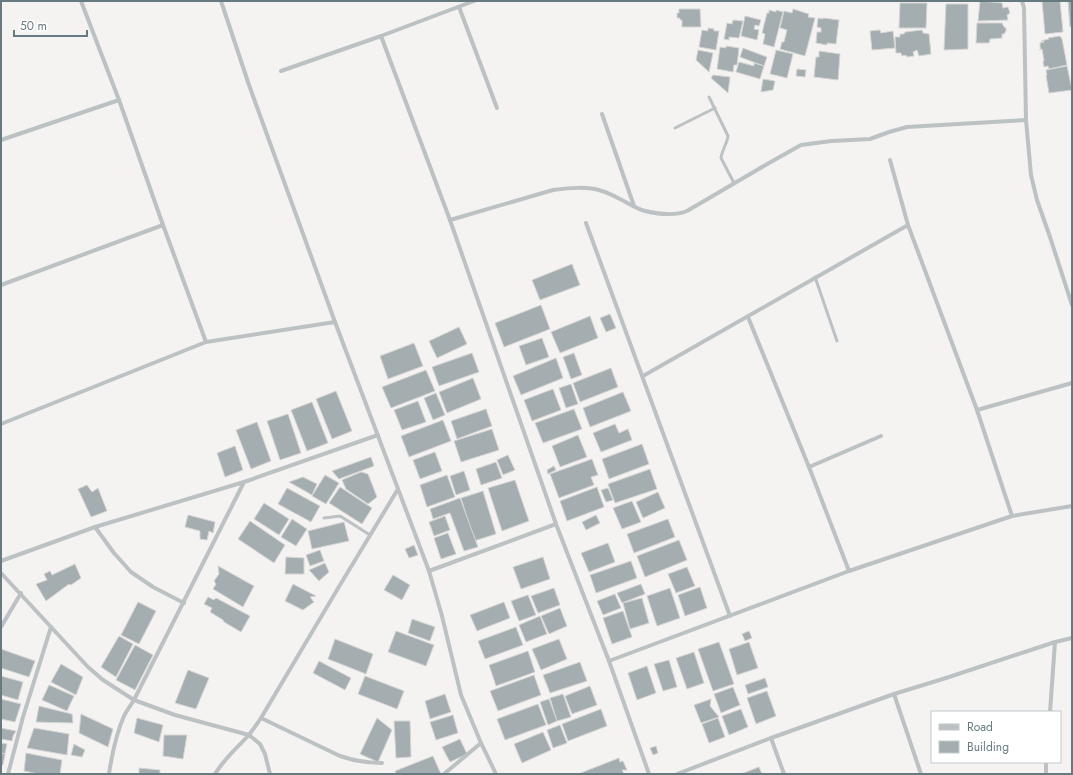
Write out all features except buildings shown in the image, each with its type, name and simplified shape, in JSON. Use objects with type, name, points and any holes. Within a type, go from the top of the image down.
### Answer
[{"type":"street","points":[[81,1],[120,100],[163,225],[206,342]]},
{"type":"street","points":[[221,1],[249,85],[335,322],[429,571],[442,616],[461,695],[481,744],[496,774]]},
{"type":"street","points":[[281,71],[474,1]]},
{"type":"street","points":[[1022,1],[1024,8],[1026,120],[1030,175],[1072,304]]},
{"type":"street","points":[[459,7],[497,108]]},
{"type":"street","points":[[381,36],[450,220],[556,524],[609,662],[649,774]]},
{"type":"street","points":[[1,140],[120,100]]},
{"type":"street","points":[[602,114],[634,206]]},
{"type":"street","points":[[450,220],[553,190],[565,188],[586,188],[603,191],[644,211],[668,214],[681,213],[687,211],[801,145],[832,141],[870,139],[907,127],[1026,120]]},
{"type":"street","points":[[890,160],[908,225],[978,410],[1012,516]]},
{"type":"street","points":[[586,223],[730,616]]},
{"type":"street","points":[[1,285],[163,225]]},
{"type":"street","points":[[643,376],[748,317],[814,277],[908,225]]},
{"type":"street","points":[[748,317],[809,467],[849,571]]},
{"type":"street","points":[[1,424],[206,342],[335,322]]},
{"type":"street","points":[[978,410],[1072,383]]},
{"type":"street","points":[[1,561],[95,527],[244,482],[378,435]]},
{"type":"street","points":[[809,467],[881,436]]},
{"type":"street","points":[[109,774],[111,758],[118,732],[125,715],[184,603],[244,482]]},
{"type":"street","points":[[215,774],[224,760],[249,735],[261,718],[398,490]]},
{"type":"street","points":[[609,662],[849,571],[1012,516],[1072,506]]},
{"type":"street","points":[[429,571],[556,524]]},
{"type":"street","points":[[95,527],[114,553],[131,572],[153,587],[184,603]]},
{"type":"street","points":[[1,573],[88,667],[104,680],[134,700],[175,715],[249,735],[260,744],[265,754],[270,774]]},
{"type":"street","points":[[1,627],[21,593]]},
{"type":"street","points":[[8,774],[23,717],[51,627]]},
{"type":"street","points":[[677,774],[771,738],[894,694],[1055,642],[1072,638]]},
{"type":"street","points":[[1050,711],[1055,642]]},
{"type":"street","points":[[894,694],[921,774]]},
{"type":"street","points":[[261,718],[340,756],[365,762],[382,763]]},
{"type":"street","points":[[771,738],[784,774]]},
{"type":"street","points":[[444,774],[481,744]]},
{"type":"street","points":[[1046,763],[1046,774]]},
{"type":"lane","points":[[709,97],[728,136],[721,158],[734,183]]},
{"type":"lane","points":[[675,128],[715,108]]},
{"type":"lane","points":[[814,277],[837,341]]},
{"type":"lane","points":[[324,518],[340,516],[370,535]]}]
